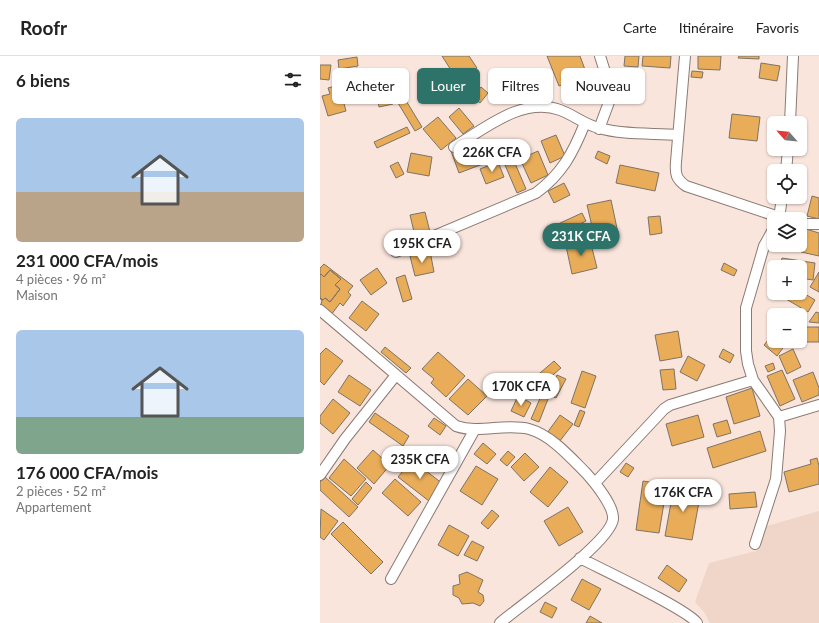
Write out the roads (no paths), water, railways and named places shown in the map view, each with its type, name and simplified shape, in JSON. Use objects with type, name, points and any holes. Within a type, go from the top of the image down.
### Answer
[{"type":"street","points":[[600,56],[612,94],[600,129]]},
{"type":"street","points":[[685,56],[676,175],[679,181],[686,186],[767,213]]},
{"type":"street","points":[[790,116],[793,56]]},
{"type":"street","points":[[454,147],[506,116],[528,108],[548,107],[561,110],[584,123],[600,129],[678,135]]},
{"type":"street","points":[[396,252],[536,193],[551,182],[563,168],[576,146],[584,123]]},
{"type":"street","points":[[807,224],[819,224]]},
{"type":"street","points":[[755,544],[776,479],[780,431],[779,417],[753,380],[746,351],[746,308],[764,246],[767,241]]},
{"type":"street","points":[[320,310],[456,426],[475,429],[514,427],[528,429],[543,435],[572,459],[595,483],[612,510],[613,519],[611,527],[594,547],[500,623]]},
{"type":"street","points":[[320,475],[345,439],[396,375]]},
{"type":"street","points":[[595,483],[664,409],[753,380]]},
{"type":"street","points":[[779,417],[819,405]]},
{"type":"street","points":[[391,579],[475,429]]},
{"type":"street","points":[[580,558],[687,614],[697,623]]}]
